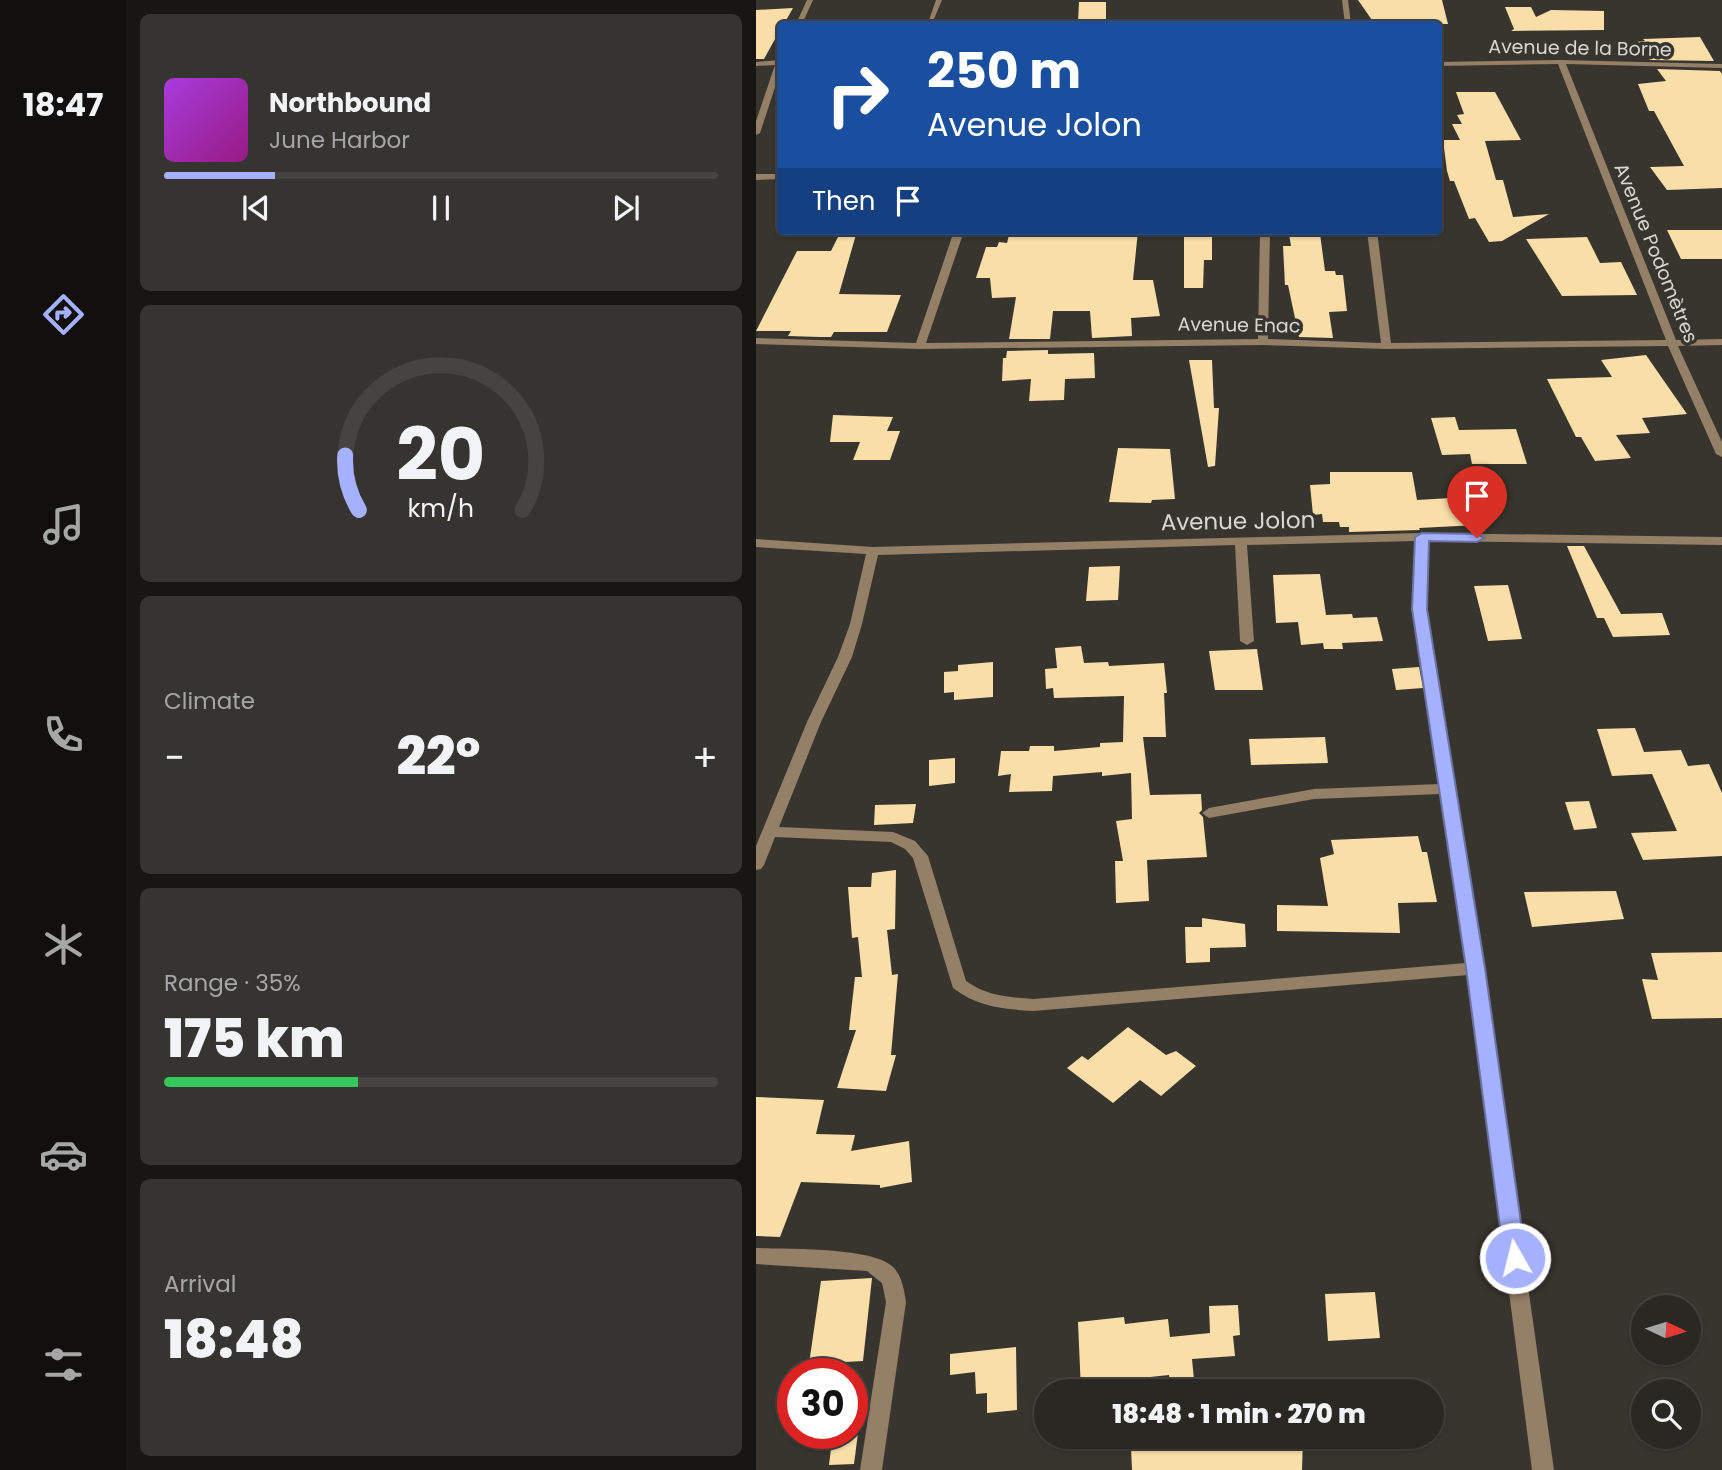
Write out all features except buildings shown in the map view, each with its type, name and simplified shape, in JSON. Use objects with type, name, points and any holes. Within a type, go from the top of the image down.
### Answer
[{"type":"street","points":[[800,21],[810,0]]},
{"type":"street","points":[[1345,0],[1348,21]]},
{"type":"street","name":"Avenue de la Borne","points":[[1442,64],[1561,62],[1722,66]]},
{"type":"street","name":"Avenue Podomètres","points":[[1561,62],[1673,345],[1722,454]]},
{"type":"street","points":[[756,64],[777,63]]},
{"type":"street","points":[[756,133],[777,72]]},
{"type":"street","points":[[756,177],[777,177]]},
{"type":"street","points":[[920,345],[957,235]]},
{"type":"street","points":[[1263,342],[1265,235]]},
{"type":"street","points":[[1372,235],[1386,346]]},
{"type":"street","name":"Avenue Enac","points":[[756,341],[920,345],[1263,342],[1386,346],[1673,345],[1722,342]]},
{"type":"street","points":[[1422,537],[1419,609],[1475,968],[1543,1470]]},
{"type":"street","name":"Avenue Jolon","points":[[756,543],[873,551],[1422,537],[1722,541]]},
{"type":"street","points":[[1241,542],[1247,641]]},
{"type":"street","points":[[756,865],[814,722],[845,657],[856,624],[873,551]]},
{"type":"street","points":[[1209,813],[1314,794],[1447,789]]},
{"type":"street","points":[[769,832],[893,836],[911,845],[920,856],[959,984],[973,996],[997,1003],[1033,1005],[1475,968]]},
{"type":"street","points":[[756,1256],[867,1263],[890,1275],[895,1285],[895,1302],[871,1470]]},
{"type":"lane","points":[[930,19],[939,0]]},
{"type":"route","points":[[1477,538],[1422,537],[1419,609],[1475,968],[1515,1258]]}]
